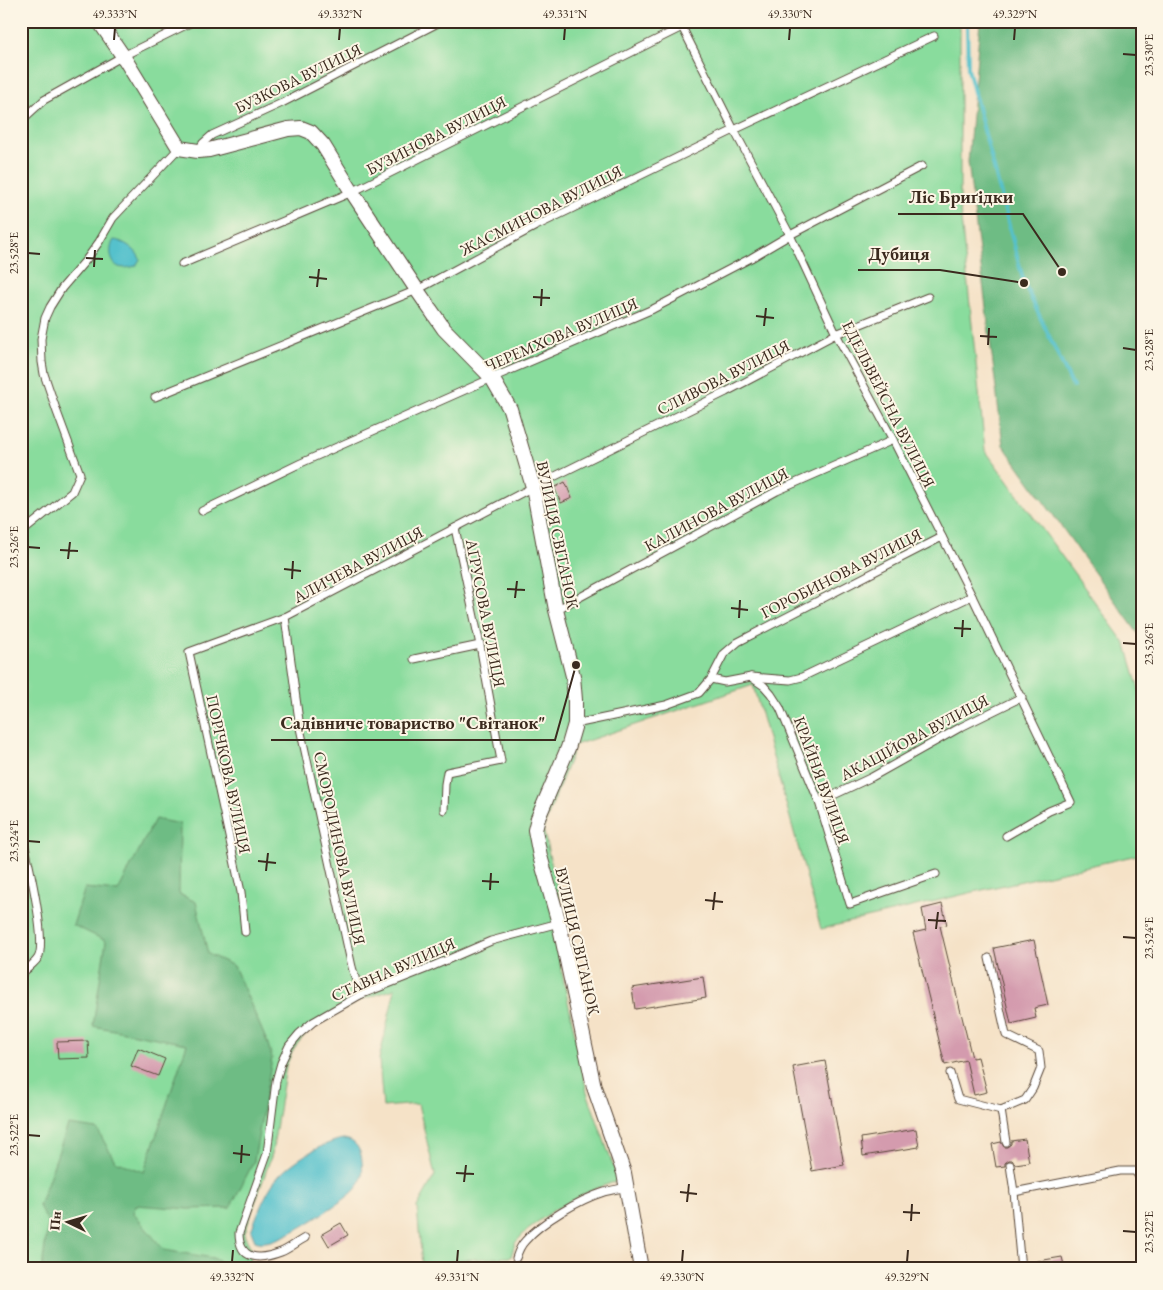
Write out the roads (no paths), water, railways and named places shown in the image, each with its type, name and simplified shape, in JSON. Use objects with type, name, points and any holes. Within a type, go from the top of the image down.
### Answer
[{"type":"street","points":[[99,21],[123,56],[179,148]]},
{"type":"street","name":"ВУЛИЦЯ СВІТАНОК","points":[[179,148],[198,151],[209,150],[288,130],[301,128],[312,132],[323,144],[352,192],[444,329],[492,378],[510,408],[533,487],[556,610],[573,676],[575,700],[575,724],[568,748],[538,818],[535,830],[540,856],[559,923],[594,1087],[624,1173],[641,1269]]},
{"type":"lane","points":[[21,121],[44,100],[123,56],[194,21]]},
{"type":"lane","name":"БУЗКОВА ВУЛИЦЯ","points":[[198,151],[203,143],[212,135],[282,103],[442,21]]},
{"type":"lane","name":"БУЗИНОВА ВУЛИЦЯ","points":[[182,264],[352,192],[681,24],[697,21]]},
{"type":"lane","name":"ЕДЕЛЬВЕЙСНА ВУЛИЦЯ","points":[[681,24],[734,130],[790,234],[836,334],[893,440],[972,596],[1071,802],[1049,810],[1006,836]]},
{"type":"lane","name":"ЖАСМИНОВА ВУЛИЦЯ","points":[[155,398],[417,290],[536,226],[934,36]]},
{"type":"lane","points":[[21,533],[72,492],[80,474],[43,368],[41,339],[45,318],[62,288],[86,260],[113,218],[179,148]]},
{"type":"lane","name":"ЧЕРЕМХОВА ВУЛИЦЯ","points":[[202,511],[300,464],[492,378],[654,309],[751,258],[790,234],[922,166]]},
{"type":"lane","name":"СЛИВОВА ВУЛИЦЯ","points":[[533,487],[726,392],[836,334],[928,297]]},
{"type":"lane","name":"КАЛИНОВА ВУЛИЦЯ","points":[[556,610],[777,491],[893,440]]},
{"type":"lane","name":"АЛИЧЕВА ВУЛИЦЯ","points":[[189,652],[286,617],[533,487]]},
{"type":"lane","name":"АҐРУСОВА ВУЛИЦЯ","points":[[444,810],[447,772],[500,761],[480,645],[455,528]]},
{"type":"lane","name":"ГОРОБИНОВА ВУЛИЦЯ","points":[[575,724],[666,705],[699,693],[711,678],[724,654],[738,642],[942,537]]},
{"type":"lane","points":[[711,678],[725,682],[750,677],[790,680],[802,677],[972,596]]},
{"type":"lane","name":"СМОРОДИНОВА ВУЛИЦЯ","points":[[286,617],[300,728],[352,967],[360,995]]},
{"type":"lane","points":[[414,659],[480,645]]},
{"type":"lane","name":"ПОРІЧКОВА ВУЛИЦЯ","points":[[189,652],[241,892],[245,932]]},
{"type":"lane","name":"КРАЙНЯ ВУЛИЦЯ","points":[[750,677],[764,686],[780,708],[806,767],[819,802],[850,904],[936,874]]},
{"type":"lane","name":"АКАЦІЙОВА ВУЛИЦЯ","points":[[819,802],[872,777],[961,727],[1022,697]]},
{"type":"lane","points":[[21,829],[38,913],[40,938],[38,958],[25,966],[21,974]]},
{"type":"lane","name":"СТАВНА ВУЛИЦЯ","points":[[305,1238],[281,1252],[257,1257],[246,1254],[239,1242],[241,1225],[267,1154],[276,1081],[281,1063],[289,1046],[313,1022],[360,995],[491,941],[559,923]]},
{"type":"lane","points":[[950,1073],[958,1099],[1001,1110],[1025,1100],[1033,1088],[1041,1068],[1038,1051],[1006,1035],[989,958]]},
{"type":"lane","points":[[1001,1110],[1006,1142]]},
{"type":"lane","points":[[1010,1165],[1021,1269]]},
{"type":"lane","points":[[1014,1192],[1120,1170],[1139,1170],[1142,1181]]},
{"type":"lane","points":[[516,1258],[520,1247],[525,1241],[549,1220],[588,1198],[627,1187]]},
{"type":"water","points":[[114,240],[126,244],[136,252],[140,259],[136,266],[123,268],[113,262],[111,247]]},
{"type":"water","points":[[343,1139],[355,1144],[361,1155],[362,1175],[355,1189],[342,1201],[283,1237],[272,1241],[255,1241],[251,1231],[266,1196],[278,1177],[294,1163],[314,1150]]},
{"type":"waterway","points":[[967,21],[968,69],[1024,283],[1073,387]]},
{"type":"place","name":"Ліс Бриґідки","points":[[1062,272]]},
{"type":"place","name":"Дубиця","points":[[1024,283]]},
{"type":"place","name":"Садівниче товариство \"Світанок\"","points":[[576,665]]}]
